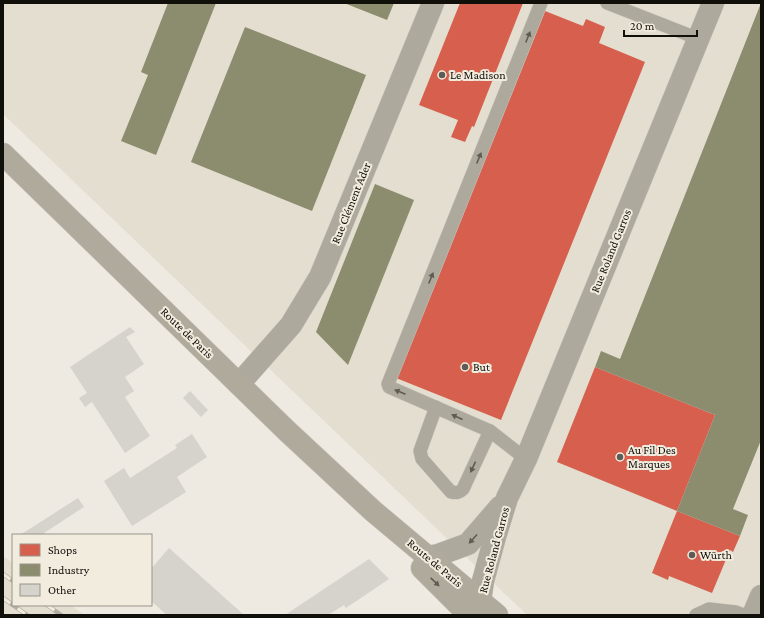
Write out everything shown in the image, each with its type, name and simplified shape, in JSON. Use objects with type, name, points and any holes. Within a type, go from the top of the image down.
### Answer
[{"type":"main road","name":"Route de Paris","points":[[3,154],[287,431],[373,511],[429,557],[475,608]]},
{"type":"main road","name":"Route de Paris","points":[[373,511],[425,572],[475,608],[497,615]]},
{"type":"street","name":"Rue Clément Ader","points":[[239,384],[291,325],[320,277],[434,3]]},
{"type":"street","name":"Rue Roland Garros","points":[[475,608],[507,498],[526,459],[713,3]]},
{"type":"street","name":"Rue Roland Garros","points":[[429,557],[468,544],[507,498]]},
{"type":"street","points":[[753,615],[761,596]]},
{"type":"lane","points":[[526,459],[490,431],[389,387],[388,384],[541,3]]},
{"type":"lane","points":[[607,3],[699,39]]},
{"type":"lane","points":[[436,407],[420,451],[422,459],[451,492],[456,493],[463,489],[490,431]]},
{"type":"lane","points":[[696,615],[709,609],[736,612],[744,615]]},
{"type":"shaded area","points":[[3,3],[761,3],[761,615],[527,615],[3,114]]},
{"type":"shaded area","points":[[3,556],[12,562],[12,606],[72,606],[84,615],[3,615]]},
{"type":"building: Shops","points":[[460,3],[523,3],[474,127],[472,126],[465,142],[451,137],[458,120],[419,105]]},
{"type":"building: Shops","points":[[545,11],[583,26],[586,19],[605,27],[599,43],[645,62],[501,420],[396,378]]},
{"type":"building: Shops","points":[[595,367],[715,415],[677,511],[557,462]]},
{"type":"building: Shops","points":[[677,511],[740,536],[733,552],[730,550],[712,593],[669,576],[668,580],[652,573]]},
{"type":"building: Industry","points":[[168,3],[216,3],[156,155],[121,141],[148,75],[141,72]]},
{"type":"building: Industry","points":[[344,3],[394,3],[387,20]]},
{"type":"building: Industry","points":[[761,3],[761,440],[733,509],[748,515],[740,536],[677,511],[715,415],[595,367],[601,351],[620,359]]},
{"type":"building: Industry","points":[[245,27],[366,75],[312,211],[191,162]]},
{"type":"building: Industry","points":[[375,184],[414,200],[348,365],[316,332]]},
{"type":"building: Other","points":[[130,327],[135,332],[126,337],[144,364],[125,377],[134,391],[125,397],[150,436],[125,453],[92,402],[85,407],[79,398],[87,393],[70,367]]},
{"type":"building: Other","points":[[190,391],[208,410],[201,417],[183,398]]},
{"type":"building: Other","points":[[192,434],[207,457],[177,477],[186,492],[132,526],[104,481],[124,468],[130,478],[177,448],[175,445]]},
{"type":"building: Other","points":[[78,498],[84,507],[44,533],[45,534],[22,534]]},
{"type":"building: Other","points":[[169,548],[244,615],[167,615],[152,602],[152,568]]},
{"type":"building: Other","points":[[369,559],[389,579],[346,608],[344,605],[328,615],[285,615]]},
{"type":"railway","points":[[3,574],[12,580]]},
{"type":"railway","points":[[3,598],[12,604]]},
{"type":"railway","points":[[14,606],[27,615]]},
{"type":"railway","points":[[48,606],[61,615]]},
{"type":"place","name":"Le Madison","points":[[442,75]]},
{"type":"place","name":"But","points":[[465,367]]},
{"type":"place","name":"Au Fil Des Marques","points":[[620,457]]},
{"type":"place","name":"Würth","points":[[692,555]]}]
